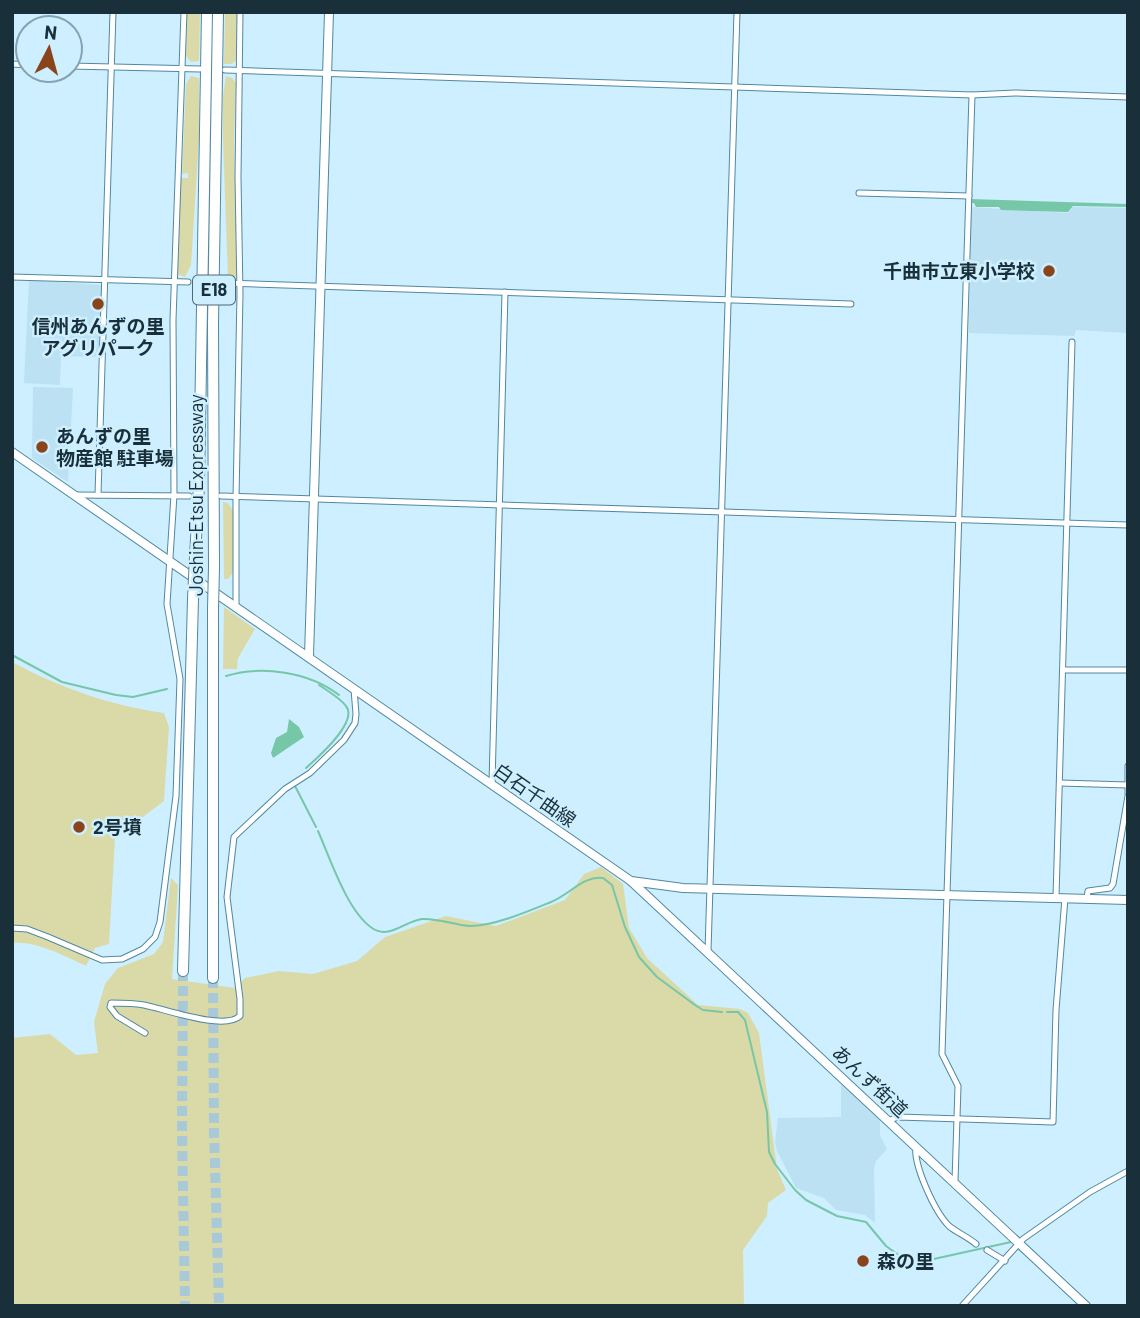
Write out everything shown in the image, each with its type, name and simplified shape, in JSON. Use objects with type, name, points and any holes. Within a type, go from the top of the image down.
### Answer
[{"type":"highway","name":"Joshin-Etsu Expressway","points":[[183,971],[194,557],[199,485],[207,12]]},
{"type":"highway","name":"Joshin-Etsu Expressway","points":[[213,978],[213,324],[218,12]]},
{"type":"street","points":[[98,495],[113,12]]},
{"type":"street","points":[[12,928],[27,929],[102,960],[122,958],[143,948],[155,937],[160,922],[176,796],[180,680],[167,604],[174,495],[174,282],[184,12]]},
{"type":"street","points":[[236,606],[240,12]]},
{"type":"street","points":[[309,656],[330,12]]},
{"type":"street","points":[[708,951],[737,12]]},
{"type":"street","points":[[84,66],[201,69]]},
{"type":"street","points":[[225,71],[972,95],[1014,93],[1128,97]]},
{"type":"street","points":[[954,1181],[958,1086],[942,1054],[972,95]]},
{"type":"street","points":[[859,193],[969,196]]},
{"type":"street","points":[[12,278],[188,282]]},
{"type":"street","points":[[225,283],[851,304]]},
{"type":"street","points":[[492,783],[505,292]]},
{"type":"street","points":[[890,1120],[898,1117],[1053,1122],[1060,898],[1059,783],[1072,342]]},
{"type":"street","name":"白石千曲線","points":[[12,452],[631,881],[683,888],[1128,900]]},
{"type":"street","points":[[75,495],[189,496]]},
{"type":"street","points":[[221,496],[1128,525]]},
{"type":"street","points":[[1063,670],[1128,670]]},
{"type":"street","points":[[145,1033],[117,1016],[110,1007],[111,1003],[146,1006],[211,1020],[233,1021],[240,1016],[226,897],[234,837],[285,789],[310,773],[344,740],[355,723],[354,688]]},
{"type":"street","points":[[1087,898],[1088,891],[1110,888],[1113,884],[1128,794],[1128,766]]},
{"type":"street","points":[[1059,783],[1127,785]]},
{"type":"street","name":"あんず街道","points":[[631,881],[890,1120],[1086,1306]]},
{"type":"street","points":[[916,1146],[920,1170],[940,1215],[951,1228],[976,1244]]},
{"type":"street","points":[[962,1306],[1020,1243],[1090,1192],[1128,1171]]},
{"type":"street","points":[[987,1251],[1005,1261]]},
{"type":"shaded area","points":[[187,12],[200,12],[199,61],[191,62],[186,56]]},
{"type":"shaded area","points":[[225,12],[238,12],[236,60],[232,64],[224,64]]},
{"type":"shaded area","points":[[191,76],[199,78],[199,138],[191,265],[185,277],[177,274],[176,268],[181,178],[188,178],[188,173],[182,174],[186,84]]},
{"type":"shaded area","points":[[226,76],[236,83],[234,142],[237,274],[235,278],[228,280],[223,139]]},
{"type":"shaded area","points":[[970,199],[1128,204],[1128,207],[1073,206],[1068,212],[1001,210],[999,207],[976,207]]},
{"type":"shaded area","name":"千曲市立東小学校","points":[[971,207],[1068,213],[1073,207],[1128,208],[1128,333],[1076,330],[1074,336],[969,333]]},
{"type":"shaded area","points":[[29,280],[102,285],[100,357],[61,356],[60,385],[24,383]]},
{"type":"shaded area","points":[[33,387],[73,388],[68,482],[32,458]]},
{"type":"shaded area","points":[[223,502],[228,503],[233,511],[234,571],[228,579],[224,579]]},
{"type":"shaded area","points":[[224,607],[255,629],[238,658],[237,669],[223,669]]},
{"type":"shaded area","points":[[12,662],[48,680],[86,694],[125,706],[164,713],[169,727],[164,801],[115,838],[109,944],[95,948],[86,966],[41,947],[12,943]]},
{"type":"shaded area","points":[[289,719],[299,727],[304,737],[273,758],[271,753],[276,738],[287,732]]},
{"type":"shaded area","points":[[601,867],[623,884],[629,928],[647,958],[698,1005],[740,1009],[748,1013],[759,1033],[777,1169],[786,1190],[768,1203],[767,1216],[743,1250],[744,1306],[12,1306],[12,1038],[50,1034],[76,1055],[98,1053],[94,1022],[105,984],[118,968],[154,954],[163,942],[171,878],[178,885],[172,979],[235,988],[245,978],[279,971],[313,974],[357,961],[385,937],[446,916],[496,926],[565,900],[584,874]]},
{"type":"shaded area","points":[[841,1081],[880,1118],[880,1136],[887,1149],[876,1161],[874,1168],[875,1223],[865,1215],[836,1210],[824,1198],[796,1188],[777,1151],[775,1142],[778,1118],[841,1117]]},
{"type":"waterway","points":[[12,655],[62,682],[116,695],[133,697],[167,689]]},
{"type":"waterway","points":[[226,676],[255,671],[285,673],[314,681],[339,695]]},
{"type":"waterway","points":[[306,768],[335,739],[347,721],[346,706],[319,685]]},
{"type":"waterway","points":[[295,786],[316,827]]},
{"type":"waterway","points":[[318,831],[347,897],[363,920],[378,931],[391,931],[422,919],[470,926],[490,924],[558,899],[583,882],[603,878],[612,885],[625,927],[639,957],[657,977],[695,1005],[703,1010],[722,1012]]},
{"type":"waterway","points":[[727,1012],[738,1012],[745,1020],[767,1112],[769,1152],[795,1190],[806,1200],[837,1216],[866,1222],[886,1246],[911,1264],[1011,1242]]},
{"type":"tunnel","points":[[183,971],[185,1306]]},
{"type":"tunnel","points":[[213,978],[219,1306]]},
{"type":"place","name":"千曲市立東小学校","points":[[1049,271]]},
{"type":"place","name":"信州あんずの里 アグリパーク","points":[[98,304]]},
{"type":"place","name":"あんずの里 物産館 駐車場","points":[[42,447]]},
{"type":"place","name":"2号墳","points":[[79,827]]},
{"type":"place","name":"森の里","points":[[863,1261]]}]
